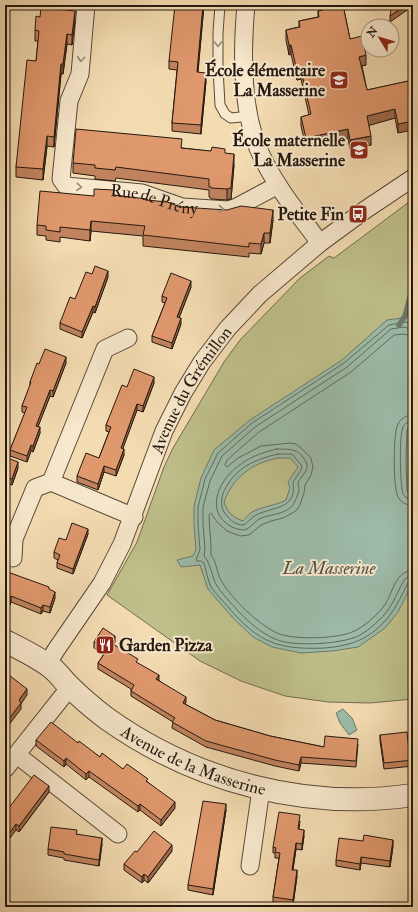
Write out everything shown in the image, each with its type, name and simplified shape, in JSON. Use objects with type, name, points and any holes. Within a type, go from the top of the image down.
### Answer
[{"type":"street","name":"Rue de Prény","points":[[86,5],[80,74],[69,101],[61,179],[66,186],[142,193],[182,207],[228,210],[235,208],[278,185]]},
{"type":"street","points":[[246,5],[244,55],[246,97],[258,147],[278,185],[320,243]]},
{"type":"street","name":"Avenue du Grémillon","points":[[47,665],[102,583],[122,544],[134,517],[164,431],[183,393],[202,362],[228,328],[260,294],[320,243],[365,210],[413,178]]},
{"type":"street","points":[[51,482],[105,349],[128,338]]},
{"type":"street","points":[[13,558],[14,539],[35,488],[51,482],[134,517]]},
{"type":"street","name":"Avenue de la Masserine","points":[[5,640],[53,669],[88,704],[106,718],[149,745],[176,759],[212,774],[286,794],[350,799],[391,798],[413,794]]},
{"type":"street","points":[[5,769],[70,687]]},
{"type":"street","points":[[17,755],[118,834]]},
{"type":"street","points":[[250,866],[261,788]]},
{"type":"lane","points":[[220,5],[218,47],[220,105],[225,114],[231,118],[250,116]]},
{"type":"green space","points":[[413,199],[413,699],[370,703],[328,702],[285,696],[241,681],[200,661],[107,595],[137,542],[164,467],[173,448],[224,362],[240,340],[300,278],[329,256],[334,258]]},
{"type":"water","name":"La Masserine","points":[[410,317],[413,325],[413,418],[410,436],[410,459],[411,497],[413,505],[413,582],[398,612],[385,628],[358,647],[332,651],[301,653],[272,647],[253,637],[233,618],[208,589],[200,565],[181,567],[177,560],[193,556],[196,550],[194,506],[201,478],[214,450],[250,420],[342,360],[387,320]],"holes":[[[278,458],[290,458],[298,467],[288,482],[290,488],[286,500],[278,504],[260,508],[252,512],[243,521],[231,514],[224,502],[238,478],[260,463]]]},
{"type":"water","points":[[343,709],[352,718],[357,730],[349,735],[340,723],[336,713]]},
{"type":"building","points":[[175,5],[203,5],[197,72],[206,73],[201,125],[172,123],[178,62],[169,61]]},
{"type":"building","points":[[322,5],[343,5],[350,39],[360,36],[359,57],[367,90],[413,80],[413,121],[398,124],[395,109],[367,116],[371,136],[350,140],[348,129],[306,138],[301,117],[311,114],[301,70],[297,71],[286,30],[300,27],[299,21],[319,17],[318,11],[323,10]]},
{"type":"building","points":[[392,5],[406,5],[390,16]]},
{"type":"building","points":[[41,7],[75,11],[72,35],[67,34],[63,64],[61,64],[54,137],[47,136],[43,169],[16,167],[27,60],[36,61],[39,31],[35,30],[36,16],[40,17]]},
{"type":"building","points":[[76,129],[182,139],[181,148],[211,151],[212,147],[225,149],[225,153],[234,154],[231,188],[211,188],[209,187],[209,179],[116,167],[115,170],[95,168],[95,165],[73,163]]},
{"type":"building","points":[[94,189],[114,190],[113,195],[167,202],[181,207],[227,210],[241,206],[273,210],[270,233],[264,233],[261,244],[249,243],[249,247],[143,235],[145,226],[91,221],[90,230],[60,227],[60,232],[46,230],[46,226],[37,225],[40,191],[94,196]]},
{"type":"building","points":[[95,266],[108,271],[95,307],[93,306],[82,332],[60,323],[70,297],[75,299],[86,272],[92,274]]},
{"type":"building","points":[[171,273],[191,281],[177,317],[181,318],[172,343],[152,336],[167,298],[162,296]]},
{"type":"building","points":[[45,349],[66,357],[53,391],[50,390],[36,426],[40,427],[33,446],[31,445],[27,456],[10,450],[27,407],[22,406],[30,382],[37,363],[39,364]]},
{"type":"building","points":[[134,369],[154,377],[143,406],[137,404],[121,448],[124,449],[116,470],[104,466],[98,484],[77,476],[86,453],[99,458],[111,427],[106,425],[122,385],[127,387]]},
{"type":"building","points":[[5,457],[18,462],[12,479],[6,477],[5,481]]},
{"type":"building","points":[[72,523],[88,529],[73,569],[57,563],[60,555],[54,552],[59,538],[66,540]]},
{"type":"building","points":[[5,571],[49,587],[49,589],[55,592],[50,607],[43,605],[41,608],[11,596],[10,599],[5,598]]},
{"type":"building","points":[[103,628],[115,636],[111,643],[138,659],[136,662],[159,675],[156,679],[186,697],[183,703],[215,720],[270,736],[324,747],[325,736],[358,739],[356,761],[301,757],[299,765],[206,741],[172,722],[175,718],[131,691],[134,685],[98,663],[107,650],[94,642]]},
{"type":"building","points":[[5,672],[27,689],[19,700],[21,703],[5,724]]},
{"type":"building","points":[[51,722],[78,743],[79,741],[100,757],[102,753],[123,769],[127,764],[148,779],[146,781],[175,802],[161,820],[140,804],[138,806],[89,771],[86,774],[66,758],[64,761],[36,740]]},
{"type":"building","points":[[407,732],[408,743],[413,741],[413,760],[384,763],[380,735]]},
{"type":"building","points":[[34,775],[49,786],[19,826],[16,824],[5,839],[5,813]]},
{"type":"building","points":[[203,801],[226,804],[213,889],[188,885]]},
{"type":"building","points":[[279,812],[300,815],[298,829],[304,830],[302,844],[296,843],[292,870],[297,870],[293,900],[273,897],[280,853],[275,852],[276,848],[273,847]]},
{"type":"building","points":[[51,827],[77,830],[76,834],[102,838],[99,860],[64,854],[64,852],[48,849]]},
{"type":"building","points":[[154,831],[172,845],[148,877],[144,874],[142,877],[124,864],[135,851],[137,852]]},
{"type":"building","points":[[364,835],[393,840],[390,861],[361,857],[360,864],[336,860],[339,838],[363,841]]},
{"type":"waterway","points":[[399,325],[405,316],[413,286]]},
{"type":"place","name":"École élémentaire La Masserine","points":[[339,80]]},
{"type":"place","name":"École maternelle La Masserine","points":[[359,150]]},
{"type":"place","name":"Petite Fin","points":[[358,214]]},
{"type":"place","name":"Garden Pizza","points":[[105,645]]}]
